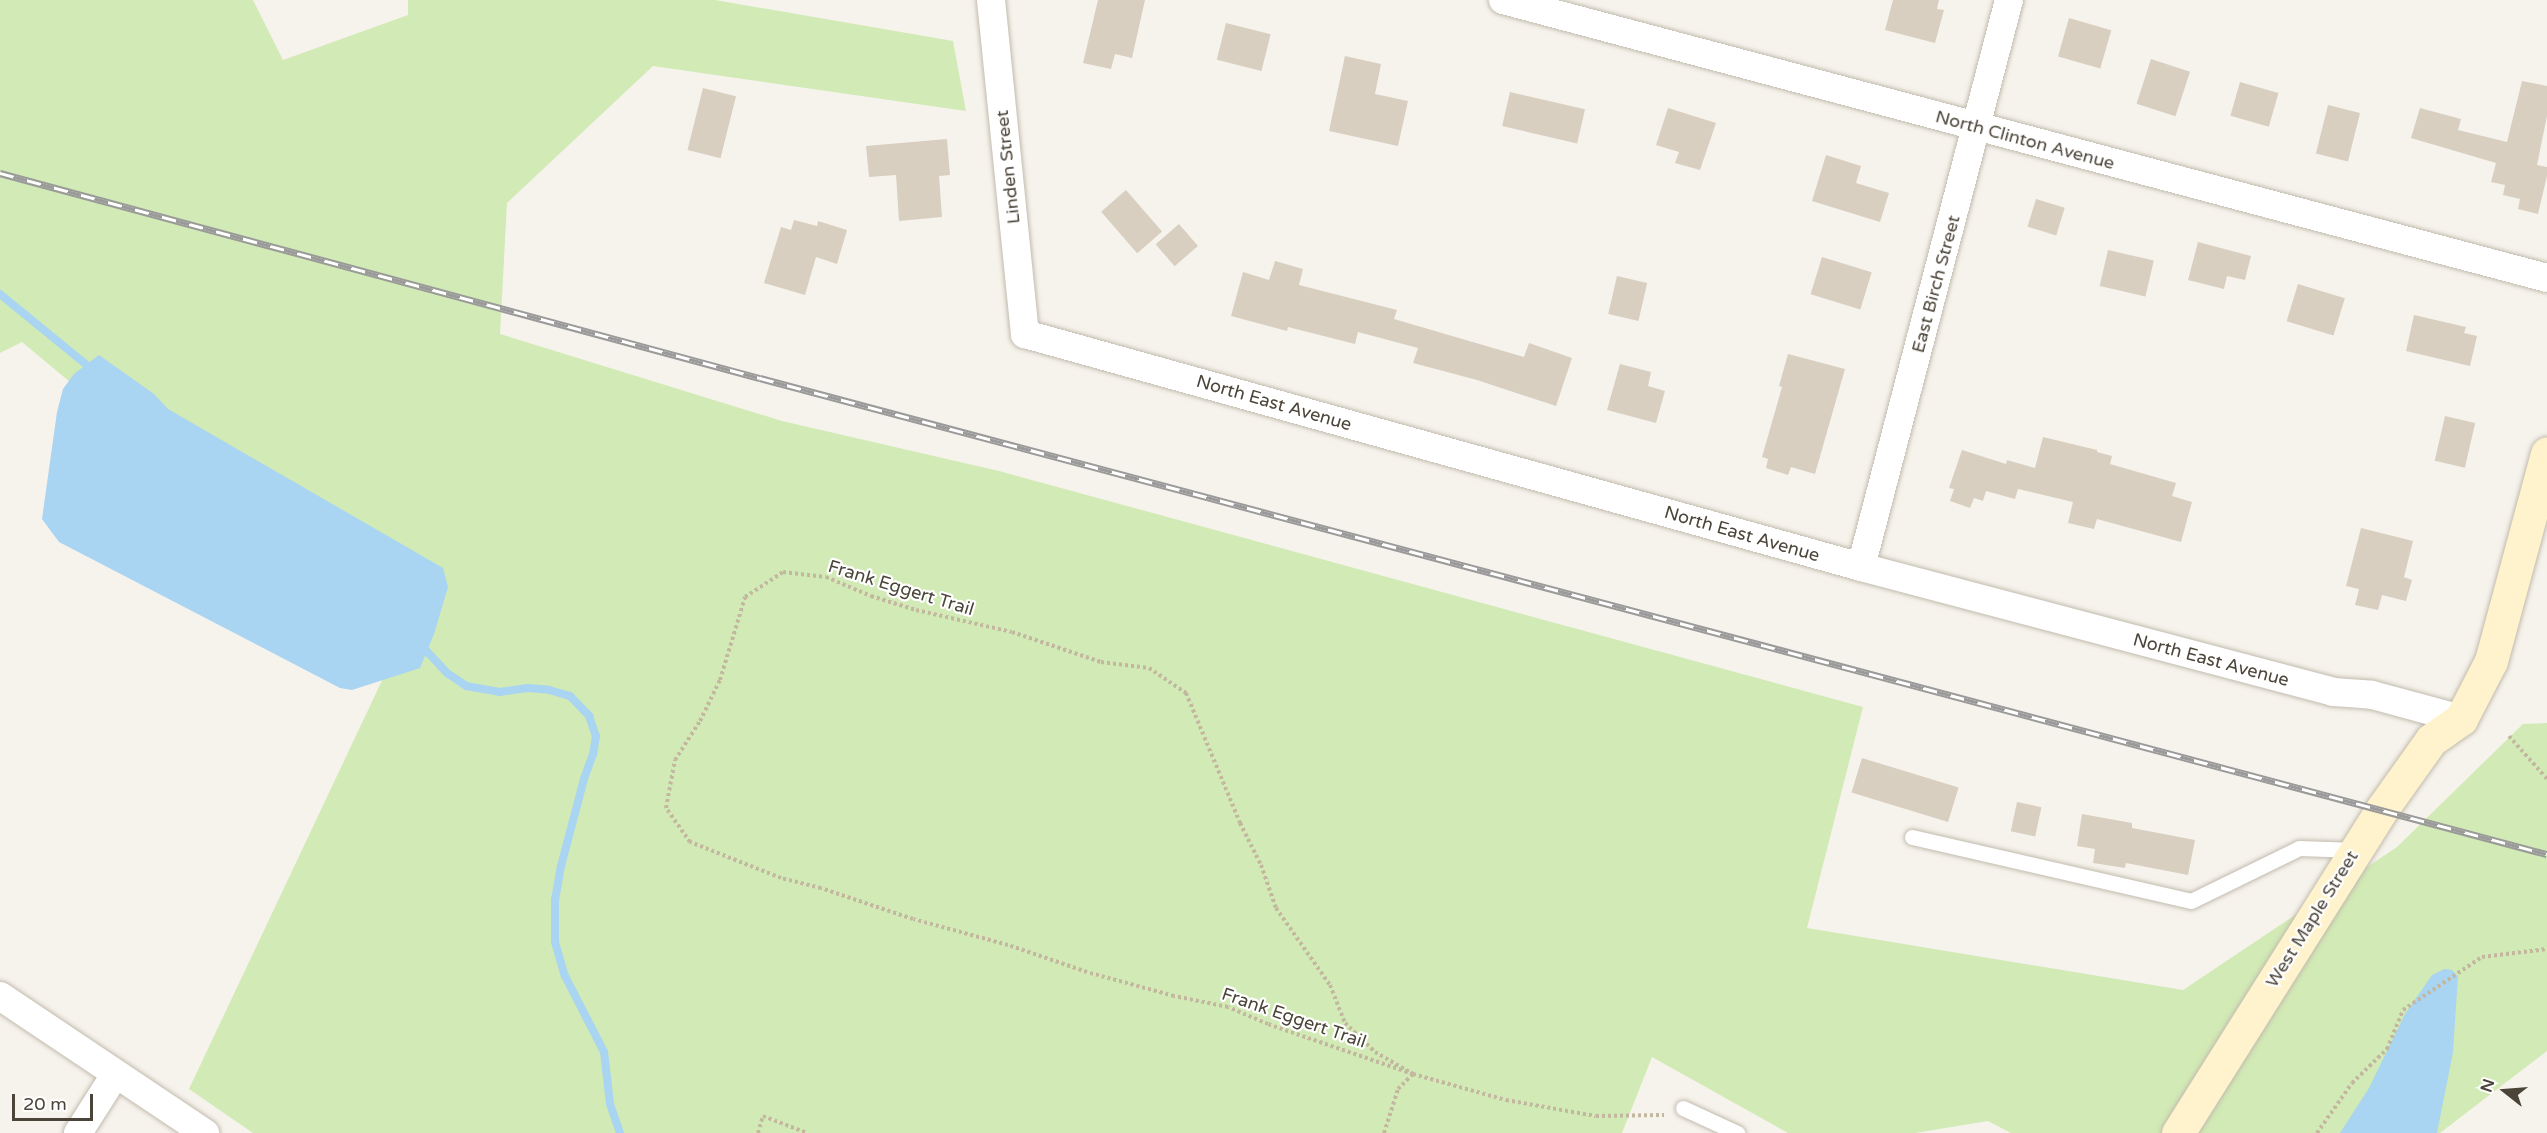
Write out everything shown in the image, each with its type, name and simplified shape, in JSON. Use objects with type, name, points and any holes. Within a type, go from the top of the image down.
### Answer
[{"type":"street","name":"Linden Street","points":[[991,0],[1025,334]]},
{"type":"street","name":"North Clinton Avenue","points":[[1503,0],[2547,278]]},
{"type":"street","name":"East Birch Street","points":[[1861,567],[2009,0]]},
{"type":"street","name":"North East Avenue","points":[[1025,334],[1861,567],[2333,692],[2372,695],[2462,719]]},
{"type":"street","points":[[2462,719],[2491,661],[2547,453]]},
{"type":"street","name":"West Maple Street","points":[[2178,1133],[2356,850],[2431,740],[2462,719]]},
{"type":"street","points":[[0,996],[206,1133]]},
{"type":"street","points":[[78,1133],[115,1074]]},
{"type":"lane","points":[[1912,837],[2191,901],[2299,848],[2356,850]]},
{"type":"lane","points":[[1683,1108],[1737,1133]]},
{"type":"path","name":"Frank Eggert Trail","points":[[783,572],[826,577],[871,596],[916,610],[1012,632],[1101,662],[1149,668],[1186,693],[1240,823],[1261,865],[1276,908],[1330,985],[1345,1023],[1376,1052],[1413,1074],[1268,1024],[1228,1007],[1174,996],[1086,972],[1047,957],[951,931],[821,888],[781,878],[690,842],[666,808],[675,760],[700,721],[720,680],[745,597],[783,572]]},
{"type":"path","points":[[2509,736],[2547,779]]},
{"type":"path","points":[[2317,1133],[2352,1083],[2387,1049],[2403,1010],[2482,957],[2547,949]]},
{"type":"path","points":[[1384,1133],[1398,1089],[1413,1074],[1506,1100],[1596,1116],[1664,1115]]},
{"type":"path","points":[[758,1133],[763,1116],[807,1133]]},
{"type":"green space","points":[[0,0],[253,0],[283,60],[408,15],[408,0],[715,0],[953,41],[966,111],[653,66],[507,203],[500,334],[782,421],[999,471],[1863,707],[1807,928],[2183,990],[2397,847],[2523,724],[2547,723],[2547,1051],[2440,1133],[2011,1133],[1988,1121],[1915,1133],[1788,1133],[1652,1057],[1622,1133],[253,1133],[189,1089],[395,653],[22,342],[0,353]]},
{"type":"water","points":[[99,355],[154,394],[168,409],[443,568],[448,587],[434,634],[420,668],[352,690],[340,688],[59,542],[42,519],[57,412],[63,389],[74,374]]},
{"type":"water","points":[[2444,969],[2452,970],[2458,976],[2453,1052],[2437,1133],[2340,1133],[2369,1088],[2405,1014],[2432,975]]},
{"type":"building","points":[[1098,0],[1145,0],[1132,58],[1115,54],[1111,69],[1083,63]]},
{"type":"building","points":[[1893,0],[1939,0],[1937,9],[1944,10],[1935,43],[1885,30]]},
{"type":"building","points":[[2069,18],[2111,30],[2100,69],[2058,56]]},
{"type":"building","points":[[1226,23],[1271,34],[1261,71],[1217,60]]},
{"type":"building","points":[[1345,56],[1381,64],[1375,94],[1408,101],[1398,146],[1329,131]]},
{"type":"building","points":[[2151,59],[2190,72],[2175,116],[2136,104]]},
{"type":"building","points":[[2522,81],[2547,86],[2547,116],[2537,165],[2547,167],[2547,176],[2538,214],[2518,209],[2520,199],[2503,195],[2505,185],[2491,182],[2496,163],[2411,138],[2420,108],[2461,119],[2458,130],[2507,142]]},
{"type":"building","points":[[2240,82],[2278,93],[2269,127],[2230,116]]},
{"type":"building","points":[[703,88],[736,96],[721,158],[688,150]]},
{"type":"building","points":[[1510,92],[1585,109],[1577,143],[1502,126]]},
{"type":"building","points":[[2328,105],[2360,113],[2348,161],[2316,154]]},
{"type":"building","points":[[1668,108],[1716,123],[1700,170],[1675,163],[1679,152],[1656,145]]},
{"type":"building","points":[[947,139],[950,175],[939,176],[942,217],[899,221],[896,175],[869,177],[866,146]]},
{"type":"building","points":[[1826,155],[1861,166],[1856,183],[1889,193],[1880,222],[1812,201]]},
{"type":"building","points":[[1126,190],[1162,232],[1137,253],[1101,212]]},
{"type":"building","points":[[2036,199],[2065,208],[2056,236],[2028,227]]},
{"type":"building","points":[[794,220],[817,226],[818,221],[847,230],[837,264],[816,257],[805,295],[764,283],[781,227],[791,230]]},
{"type":"building","points":[[1179,224],[1198,246],[1175,266],[1156,244]]},
{"type":"building","points":[[2198,242],[2251,256],[2245,280],[2227,276],[2224,289],[2188,280]]},
{"type":"building","points":[[2108,250],[2154,261],[2145,297],[2100,286]]},
{"type":"building","points":[[1822,257],[1872,272],[1860,309],[1811,294]]},
{"type":"building","points":[[1275,261],[1303,269],[1299,285],[1397,310],[1394,319],[1524,357],[1529,343],[1572,358],[1556,406],[1477,380],[1413,363],[1418,348],[1358,332],[1355,344],[1288,327],[1287,331],[1231,316],[1243,272],[1269,280]]},
{"type":"building","points":[[1617,276],[1647,283],[1638,321],[1608,314]]},
{"type":"building","points":[[2298,284],[2345,298],[2333,336],[2287,321]]},
{"type":"building","points":[[2414,315],[2466,327],[2464,333],[2477,336],[2470,366],[2406,351]]},
{"type":"building","points":[[1788,354],[1845,369],[1815,474],[1791,467],[1788,475],[1766,468],[1768,459],[1762,457],[1782,387],[1779,386]]},
{"type":"building","points":[[1620,364],[1651,372],[1648,386],[1665,391],[1656,423],[1607,410]]},
{"type":"building","points":[[2445,416],[2475,423],[2465,468],[2435,461]]},
{"type":"building","points":[[2043,437],[2097,450],[2097,452],[2112,456],[2110,464],[2176,483],[2172,496],[2192,502],[2181,542],[2097,519],[2094,529],[2068,523],[2073,502],[2018,489],[2015,499],[1986,491],[1983,501],[1974,498],[1970,508],[1950,501],[1954,489],[1949,488],[1962,450],[2006,464],[2007,460],[2035,468]]},
{"type":"building","points":[[2361,528],[2413,541],[2404,577],[2412,580],[2406,601],[2382,595],[2378,610],[2355,605],[2359,589],[2346,586]]},
{"type":"building","points":[[1862,758],[1959,788],[1948,822],[1851,792]]},
{"type":"building","points":[[2017,802],[2041,807],[2035,837],[2011,831]]},
{"type":"building","points":[[2082,814],[2132,823],[2132,828],[2195,840],[2188,875],[2126,863],[2125,868],[2093,863],[2095,849],[2077,846]]},
{"type":"waterway","points":[[0,294],[93,370]]},
{"type":"waterway","points":[[420,644],[447,673],[466,686],[499,692],[528,688],[549,690],[570,696],[589,716],[596,736],[561,866],[555,900],[555,942],[565,976],[604,1052],[610,1104],[620,1133]]},
{"type":"railway","points":[[0,173],[2547,854]]}]
